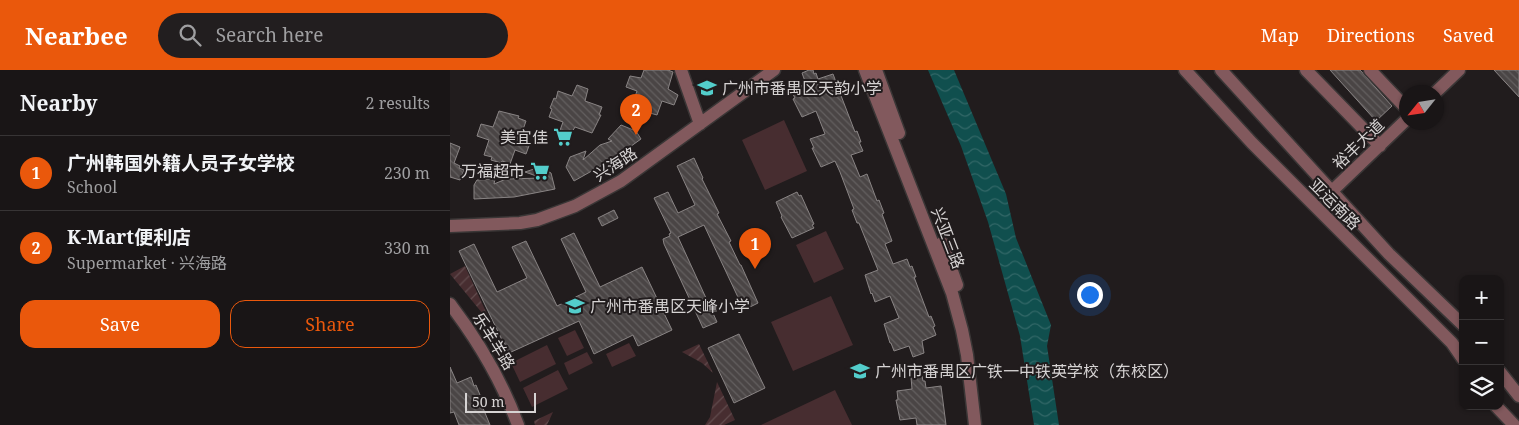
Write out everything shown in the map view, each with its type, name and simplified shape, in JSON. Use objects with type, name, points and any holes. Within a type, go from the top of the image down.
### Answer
[{"type":"street","points":[[681,70],[700,124]]},
{"type":"street","name":"兴海路","points":[[450,226],[520,223],[537,220],[589,200],[621,181],[774,70]]},
{"type":"street","name":"兴亚三路","points":[[865,70],[952,293],[967,356],[975,425]]},
{"type":"street","name":"兴亚三路","points":[[876,70],[901,140],[952,268],[974,356],[981,425]]},
{"type":"street","name":"亚运南路","points":[[1186,70],[1252,143],[1452,343],[1459,353]]},
{"type":"street","name":"亚运南路","points":[[1221,70],[1389,254],[1459,321]]},
{"type":"street","points":[[1306,70],[1380,146]]},
{"type":"street","points":[[1370,70],[1399,101]]},
{"type":"street","points":[[1444,85],[1460,70]]},
{"type":"street","name":"裕丰大道","points":[[1331,192],[1399,127]]},
{"type":"street","name":"乐羊羊路","points":[[450,304],[485,355],[507,396],[518,425]]},
{"type":"street","points":[[1504,378],[1519,396]]},
{"type":"street","points":[[1497,410],[1503,425]]},
{"type":"street","points":[[1500,410],[1514,425]]},
{"type":"shaded area","points":[[784,120],[807,171],[765,190],[742,140]]},
{"type":"shaded area","points":[[826,231],[844,269],[814,283],[796,245]]},
{"type":"shaded area","points":[[465,266],[492,325],[450,274]]},
{"type":"shaded area","points":[[831,296],[853,345],[793,371],[771,322]]},
{"type":"shaded area","points":[[575,330],[584,348],[567,356],[558,338]]},
{"type":"shaded area","points":[[629,343],[636,356],[612,367],[606,354]]},
{"type":"shaded area","points":[[699,344],[713,373],[702,363],[682,352]]},
{"type":"shaded area","points":[[547,345],[556,364],[520,382],[511,363]]},
{"type":"shaded area","points":[[587,352],[593,363],[569,375],[564,363]]},
{"type":"shaded area","points":[[558,370],[568,389],[532,407],[523,388]]},
{"type":"shaded area","points":[[717,382],[735,420],[724,425],[705,425],[710,417]]},
{"type":"shaded area","points":[[835,390],[852,425],[761,425]]},
{"type":"shaded area","points":[[553,412],[547,425],[535,425],[534,421]]},
{"type":"water","points":[[928,70],[954,70],[1006,194],[1016,238],[1051,325],[1047,346],[1059,425],[1034,425],[1020,336],[988,222],[961,146]]},
{"type":"building","points":[[644,70],[668,70],[673,72],[668,89],[678,95],[674,105],[662,101],[657,115],[639,110],[640,108],[632,105],[637,91],[626,87],[630,76],[641,78]]},
{"type":"building","points":[[813,70],[814,74],[816,73],[818,79],[833,74],[836,82],[838,82],[842,92],[840,93],[855,132],[857,131],[863,151],[851,155],[860,177],[867,174],[877,201],[879,200],[884,213],[882,214],[892,241],[885,244],[893,264],[907,259],[910,267],[912,266],[916,277],[914,277],[929,317],[931,316],[935,326],[933,327],[936,335],[922,341],[924,353],[913,357],[909,346],[894,351],[890,343],[884,324],[899,318],[890,296],[875,302],[871,294],[865,275],[878,270],[859,223],[857,223],[852,210],[854,209],[835,161],[821,167],[812,148],[814,148],[810,139],[825,134],[816,111],[802,117],[793,99],[795,98],[791,90],[806,84],[802,73]]},
{"type":"building","points":[[1330,70],[1360,70],[1392,106],[1376,121]]},
{"type":"building","points":[[1494,70],[1519,70],[1519,97]]},
{"type":"building","points":[[577,85],[588,89],[585,101],[602,107],[599,115],[601,115],[592,133],[575,127],[569,137],[559,133],[563,122],[549,117],[552,109],[550,108],[554,98],[556,99],[558,91],[572,96]]},
{"type":"building","points":[[499,111],[519,116],[518,118],[526,121],[520,138],[530,143],[526,154],[515,150],[510,164],[491,160],[492,157],[484,155],[489,140],[477,136],[481,124],[493,127]]},
{"type":"building","points":[[621,125],[636,131],[641,139],[613,159],[574,181],[566,167],[570,157],[586,151],[583,160],[600,145],[612,141],[608,139]]},
{"type":"building","points":[[450,143],[460,147],[454,163],[464,170],[460,180],[450,177]]},
{"type":"building","points":[[694,158],[719,213],[717,214],[731,241],[729,242],[758,303],[744,310],[704,225],[678,237],[717,322],[703,328],[664,244],[663,239],[670,236],[669,234],[671,233],[654,198],[668,192],[678,213],[695,205],[677,166]]},
{"type":"building","points":[[540,167],[551,173],[555,189],[514,197],[474,199],[474,185],[477,180],[495,179],[494,184],[506,179],[542,178],[525,172]]},
{"type":"building","points":[[797,192],[799,196],[801,195],[814,228],[792,238],[781,217],[776,202]]},
{"type":"building","points":[[614,210],[618,218],[602,226],[598,218]]},
{"type":"building","points":[[574,233],[600,287],[642,267],[672,330],[638,346],[633,335],[594,354],[579,321],[509,353],[459,251],[474,244],[497,292],[527,278],[512,247],[526,241],[557,306],[586,292],[561,239]]},
{"type":"building","points":[[739,334],[765,388],[734,403],[708,348]]},
{"type":"building","points":[[450,367],[457,383],[471,377],[480,395],[478,396],[490,425],[459,425],[454,412],[450,413]]},
{"type":"building","points":[[922,376],[926,388],[941,386],[946,425],[917,425],[916,418],[900,420],[896,400],[898,400],[897,391],[912,389],[911,377]]},
{"type":"place","name":"广州市番禺区天韵小学","points":[[707,88]]},
{"type":"place","name":"K-Mart便利店","points":[[636,135]]},
{"type":"place","name":"美宜佳","points":[[563,137]]},
{"type":"place","name":"万福超市","points":[[540,171]]},
{"type":"place","name":"广州韩国外籍人员子女学校","points":[[755,269]]},
{"type":"place","name":"广州市番禺区天峰小学","points":[[575,306]]},
{"type":"place","name":"广州市番禺区广铁一中铁英学校（东校区）","points":[[860,371]]}]
